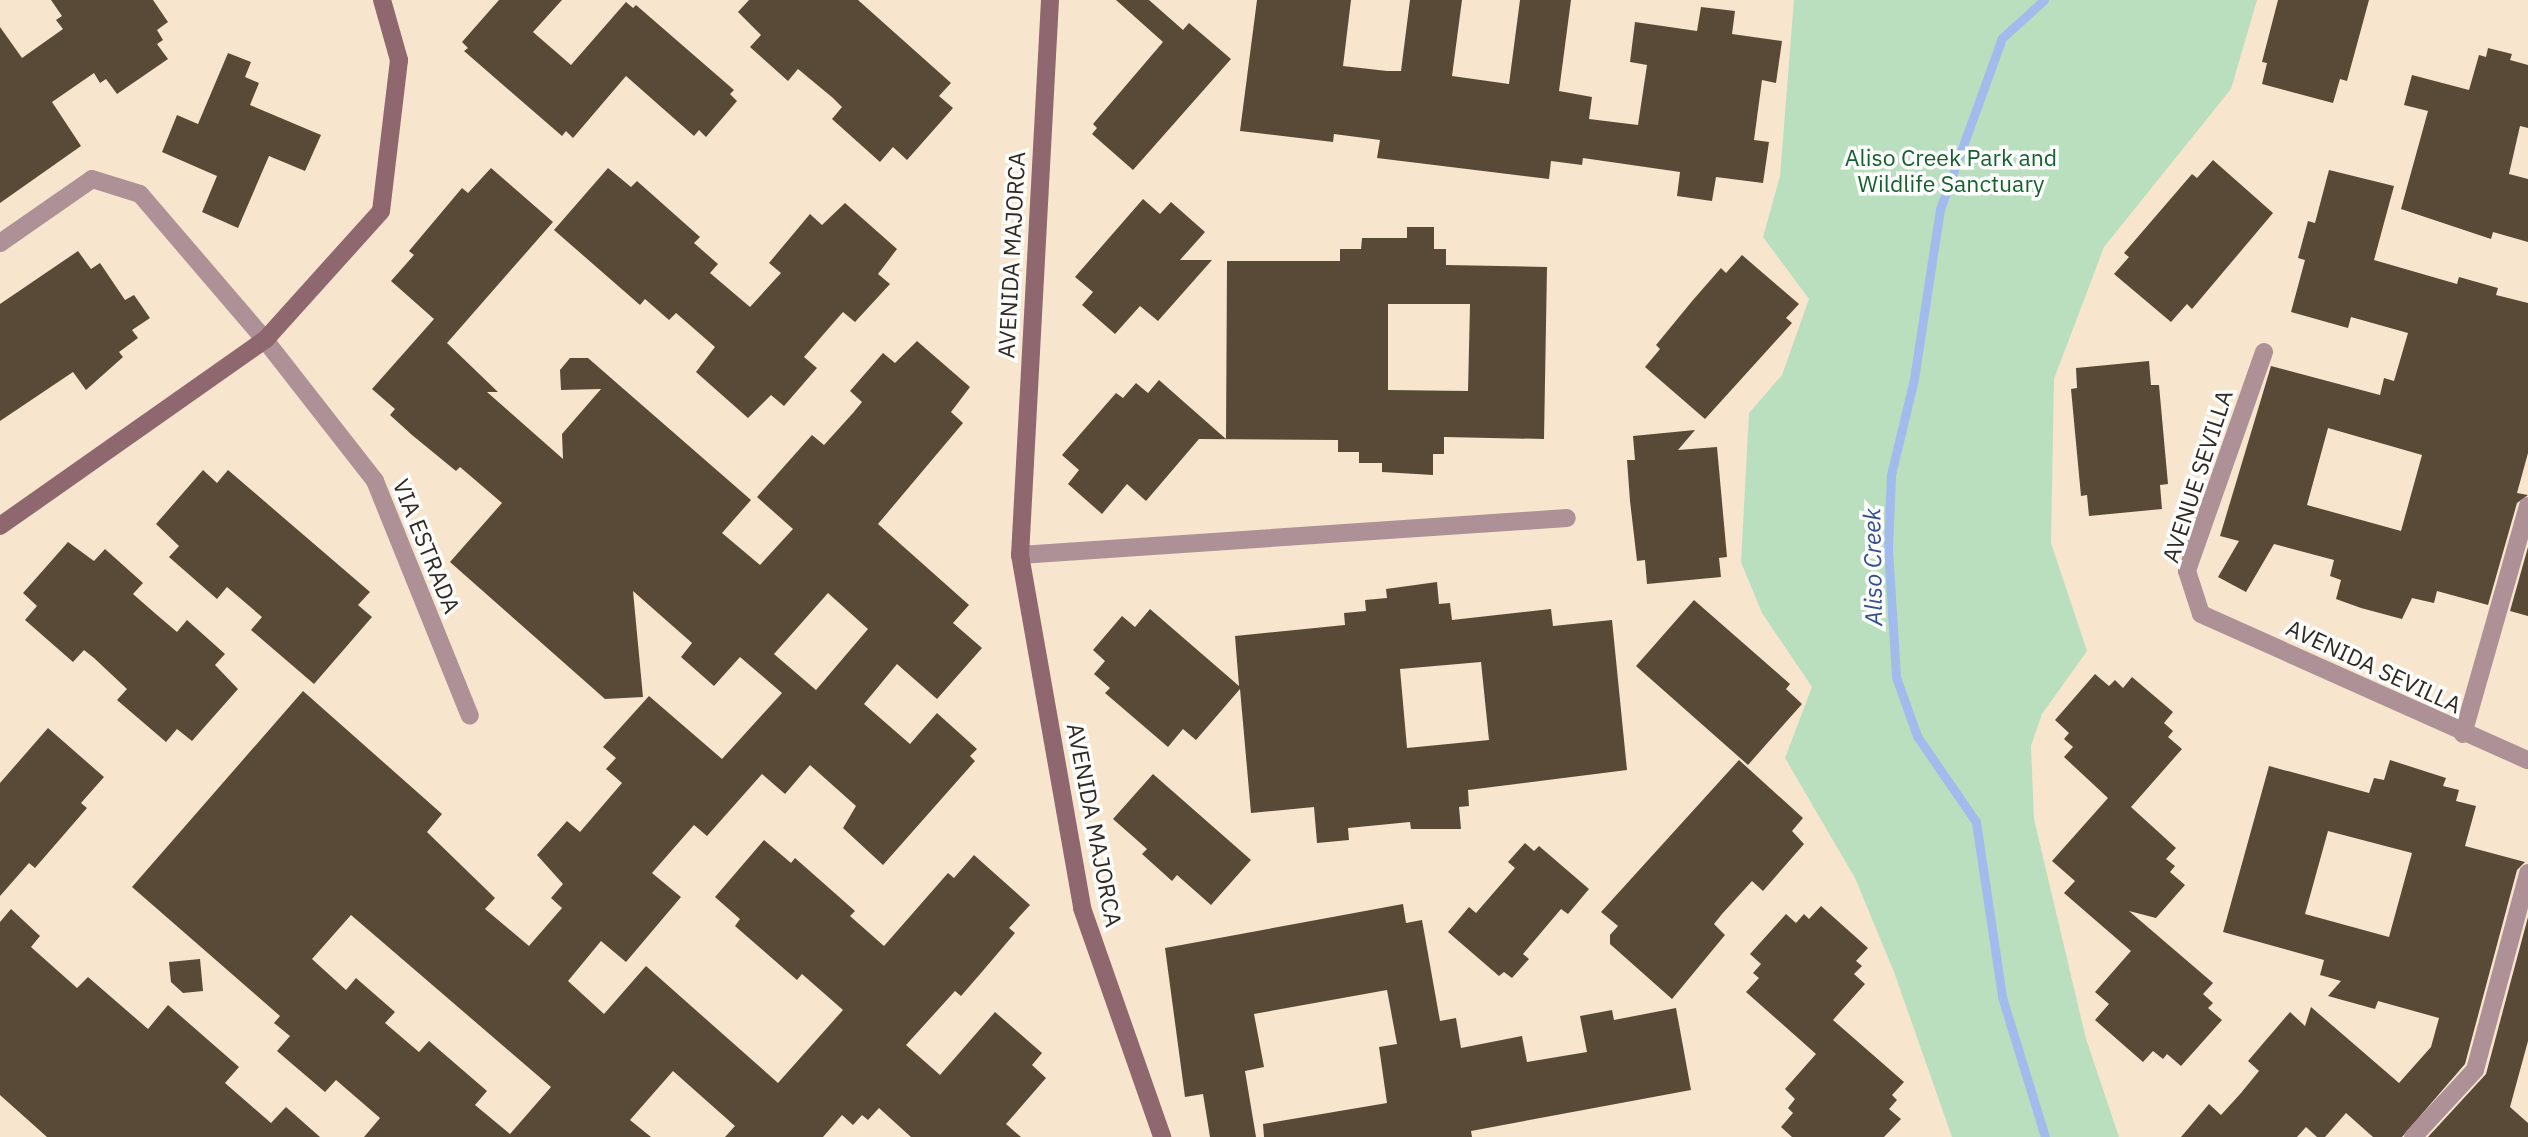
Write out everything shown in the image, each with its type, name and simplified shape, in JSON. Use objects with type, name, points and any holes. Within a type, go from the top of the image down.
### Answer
[{"type":"street","points":[[0,526],[265,340],[381,211],[399,60],[382,0]]},
{"type":"street","name":"AVENIDA MAJORCA","points":[[1050,0],[1020,555],[1082,908],[1162,1137]]},
{"type":"street","name":"VIA ESTRADA","points":[[0,243],[92,179],[140,194],[265,340],[375,481],[470,716]]},
{"type":"street","name":"AVENUE SEVILLA","points":[[2201,614],[2187,571],[2264,352]]},
{"type":"street","points":[[2463,734],[2528,506]]},
{"type":"street","points":[[1020,555],[1567,518]]},
{"type":"street","name":"AVENIDA SEVILLA","points":[[2201,614],[2528,761]]},
{"type":"street","points":[[2413,1137],[2475,1070],[2528,873]]},
{"type":"green space","name":"Aliso Creek Park and Wildlife Sanctuary","points":[[1794,0],[2257,0],[2231,89],[2104,247],[2054,379],[2051,543],[2087,651],[2042,714],[2031,746],[2034,819],[2086,1039],[2119,1137],[1952,1137],[1894,972],[1855,878],[1785,758],[1812,687],[1762,613],[1741,562],[1749,413],[1782,375],[1809,299],[1763,237],[1780,176]]},
{"type":"building","points":[[51,0],[153,0],[168,22],[157,30],[163,40],[157,44],[168,59],[117,94],[106,79],[100,83],[94,73],[52,102],[81,146],[0,203],[0,27],[22,58],[63,29],[56,20],[62,16]]},
{"type":"building","points":[[499,0],[562,0],[533,32],[571,65],[626,2],[633,8],[636,5],[734,90],[730,94],[737,101],[706,137],[699,130],[694,136],[626,76],[573,138],[566,131],[562,136],[464,51],[468,48],[462,42]]},
{"type":"building","points":[[749,0],[858,0],[951,83],[939,96],[953,108],[907,160],[893,147],[880,162],[832,119],[842,107],[833,98],[798,69],[788,81],[750,47],[761,35],[738,12]]},
{"type":"building","points":[[1116,0],[1149,0],[1183,30],[1189,23],[1231,59],[1133,170],[1092,134],[1097,128],[1093,124],[1163,42]]},
{"type":"building","points":[[1257,0],[1351,0],[1343,66],[1401,71],[1410,0],[1462,0],[1452,76],[1509,84],[1520,0],[1571,0],[1559,91],[1592,97],[1589,119],[1638,125],[1647,65],[1630,62],[1635,22],[1697,31],[1701,7],[1735,11],[1732,34],[1782,41],[1776,83],[1762,80],[1754,140],[1769,142],[1763,183],[1716,177],[1712,201],[1677,196],[1680,172],[1583,158],[1582,165],[1551,161],[1549,179],[1377,158],[1380,140],[1334,134],[1333,142],[1240,131]]},
{"type":"building","points":[[2278,0],[2369,0],[2347,81],[2340,79],[2333,103],[2262,84],[2267,63],[2262,62]]},
{"type":"building","points":[[2488,48],[2512,54],[2510,60],[2528,65],[2528,128],[2520,126],[2509,174],[2528,179],[2528,242],[2493,232],[2491,239],[2401,209],[2428,111],[2404,105],[2412,75],[2469,90],[2479,55],[2486,57]]},
{"type":"building","points":[[228,53],[251,62],[245,77],[259,83],[250,105],[321,135],[305,171],[269,156],[238,228],[202,212],[217,176],[162,152],[177,115],[198,124]]},
{"type":"building","points":[[2213,160],[2273,213],[2192,309],[2187,304],[2171,322],[2114,274],[2129,257],[2124,253],[2192,174],[2197,178]]},
{"type":"building","points":[[491,168],[553,222],[447,343],[498,392],[487,392],[563,459],[562,434],[601,389],[561,390],[560,370],[570,358],[588,358],[751,500],[722,533],[760,565],[793,529],[757,497],[812,435],[824,445],[853,413],[862,402],[850,391],[883,353],[895,363],[917,341],[970,387],[951,412],[963,423],[878,524],[969,605],[953,623],[982,648],[937,699],[897,664],[864,704],[910,744],[937,713],[977,749],[970,756],[975,761],[883,865],[843,828],[856,806],[810,765],[785,794],[762,774],[707,836],[694,825],[652,873],[681,897],[626,962],[601,941],[568,981],[604,1014],[646,966],[778,1083],[843,1010],[802,974],[797,980],[735,926],[740,919],[715,897],[764,840],[791,863],[795,858],[855,911],[850,916],[884,946],[948,873],[954,878],[974,855],[1030,905],[1009,928],[1015,933],[961,996],[955,991],[906,1045],[940,1075],[995,1012],[1042,1053],[1032,1065],[1046,1078],[1006,1124],[1021,1137],[911,1137],[879,1108],[868,1120],[862,1115],[853,1125],[842,1115],[823,1137],[725,1137],[735,1126],[673,1071],[630,1120],[651,1137],[364,1137],[380,1118],[336,1080],[325,1092],[277,1051],[290,1036],[274,1023],[280,1016],[132,887],[303,691],[442,814],[427,832],[495,898],[485,909],[529,946],[562,908],[551,898],[563,884],[537,855],[567,821],[580,832],[622,783],[606,769],[616,758],[603,747],[649,696],[722,759],[782,693],[740,657],[714,686],[681,657],[692,643],[633,591],[643,697],[605,699],[450,562],[502,503],[460,467],[456,471],[412,435],[390,415],[395,409],[372,389],[434,319],[391,281],[414,255],[409,251],[462,188],[468,193]],"holes":[[[828,593],[868,629],[816,690],[774,654]],[[351,915],[551,1087],[510,1134],[475,1105],[487,1091],[429,1041],[419,1052],[385,1023],[395,1012],[356,978],[346,990],[312,959]]]},
{"type":"building","points":[[608,168],[631,187],[637,181],[700,237],[694,243],[718,264],[710,273],[750,307],[781,273],[769,263],[810,214],[822,225],[845,203],[897,249],[878,274],[890,284],[855,322],[843,312],[822,336],[804,357],[817,368],[784,406],[771,395],[748,418],[696,372],[715,347],[676,313],[669,320],[645,299],[640,305],[554,230]]},
{"type":"building","points":[[2329,170],[2394,186],[2374,260],[2457,284],[2459,277],[2498,288],[2496,295],[2528,303],[2528,453],[2517,493],[2528,495],[2517,503],[2488,605],[2437,591],[2434,603],[2412,598],[2402,619],[2361,608],[2336,599],[2341,580],[2330,576],[2334,560],[2274,544],[2246,592],[2218,577],[2239,541],[2220,536],[2271,366],[2380,395],[2384,378],[2394,381],[2408,333],[2351,317],[2348,328],[2291,312],[2305,260],[2298,258],[2308,221],[2315,223]],"holes":[[[2328,428],[2422,455],[2401,531],[2307,505]]]},
{"type":"building","points":[[1143,199],[1160,214],[1171,202],[1205,232],[1180,260],[1212,260],[1158,321],[1140,306],[1115,334],[1082,305],[1093,292],[1075,277]]},
{"type":"building","points":[[1407,227],[1434,227],[1434,249],[1446,249],[1446,265],[1547,267],[1544,439],[1444,437],[1444,454],[1433,454],[1433,475],[1382,472],[1382,463],[1359,463],[1359,452],[1338,452],[1338,440],[1199,439],[1146,501],[1127,484],[1102,514],[1068,484],[1079,470],[1062,455],[1116,393],[1123,398],[1136,383],[1148,393],[1159,380],[1226,439],[1227,261],[1340,261],[1340,249],[1361,249],[1362,238],[1407,238]],"holes":[[[1388,304],[1470,304],[1468,391],[1388,390]]]},
{"type":"building","points":[[78,251],[91,269],[100,263],[125,300],[134,295],[150,318],[132,330],[138,338],[119,352],[123,357],[86,390],[73,372],[0,421],[0,304]]},
{"type":"building","points":[[1742,255],[1799,304],[1786,318],[1792,323],[1705,419],[1645,367],[1660,349],[1656,345],[1693,300],[1721,268],[1726,273]]},
{"type":"building","points":[[2149,361],[2151,385],[2159,385],[2168,484],[2160,485],[2162,509],[2089,516],[2087,495],[2081,496],[2071,389],[2077,388],[2076,368]]},
{"type":"building","points":[[1695,430],[1678,450],[1717,447],[1727,557],[1719,558],[1721,577],[1647,584],[1645,560],[1637,561],[1630,501],[1627,460],[1635,460],[1633,436]]},
{"type":"building","points":[[203,470],[217,483],[228,470],[370,592],[358,605],[372,617],[314,684],[251,630],[262,617],[227,587],[217,599],[169,557],[179,546],[156,524]]},
{"type":"building","points":[[68,542],[94,561],[105,549],[143,583],[133,594],[157,615],[177,632],[187,620],[225,654],[215,665],[238,689],[192,741],[177,729],[166,742],[117,700],[127,689],[94,658],[84,650],[73,662],[25,620],[37,606],[23,593]]},
{"type":"building","points":[[2528,547],[2528,616],[2510,611]]},
{"type":"building","points":[[1437,582],[1439,604],[1450,603],[1452,620],[1551,609],[1553,626],[1612,620],[1627,770],[1468,790],[1469,806],[1459,807],[1461,829],[1411,829],[1410,822],[1348,828],[1349,840],[1317,843],[1314,807],[1251,813],[1240,689],[1196,740],[1183,729],[1168,747],[1105,693],[1110,688],[1094,674],[1105,661],[1093,650],[1122,616],[1135,627],[1150,609],[1239,686],[1235,636],[1345,625],[1344,613],[1366,611],[1365,600],[1387,598],[1386,589]],"holes":[[[1481,662],[1489,740],[1407,748],[1400,669]]]},
{"type":"building","points":[[1694,600],[1790,684],[1786,689],[1802,704],[1748,765],[1636,666]]},
{"type":"building","points":[[2095,674],[2109,686],[2115,680],[2123,688],[2132,677],[2173,712],[2164,723],[2173,731],[2168,737],[2182,749],[2131,807],[2176,848],[2166,859],[2175,866],[2170,872],[2185,885],[2156,918],[2129,911],[2213,983],[2203,994],[2213,1003],[2208,1008],[2222,1020],[2181,1066],[2167,1054],[2163,1059],[2153,1051],[2143,1062],[2095,1020],[2109,1004],[2095,992],[2131,951],[2064,893],[2075,881],[2052,861],[2108,798],[2064,757],[2073,747],[2064,739],[2069,733],[2055,720]]},
{"type":"building","points":[[48,728],[104,777],[81,803],[87,808],[35,868],[29,863],[0,896],[0,783]]},
{"type":"building","points":[[1739,760],[1803,818],[1792,831],[1804,844],[1763,891],[1752,881],[1722,914],[1714,924],[1725,935],[1672,999],[1610,944],[1610,935],[1618,926],[1601,912]]},
{"type":"building","points":[[2390,760],[2446,778],[2443,786],[2459,790],[2456,801],[2476,806],[2465,846],[2525,862],[2517,870],[2465,1064],[2402,1137],[2373,1137],[2346,1113],[2325,1137],[2317,1137],[2306,1127],[2297,1137],[2181,1137],[2209,1104],[2221,1115],[2241,1093],[2259,1071],[2248,1061],[2290,1012],[2305,1026],[2311,1007],[2399,1083],[2431,1047],[2439,1018],[2378,1001],[2375,1009],[2328,996],[2341,981],[2320,975],[2324,960],[2223,932],[2269,766],[2369,793],[2374,778],[2384,780]],"holes":[[[2328,831],[2412,853],[2389,937],[2305,914]]]},
{"type":"building","points":[[1153,774],[1251,860],[1211,905],[1177,875],[1172,881],[1142,854],[1147,849],[1113,819]]},
{"type":"building","points":[[1525,843],[1534,851],[1539,846],[1589,889],[1568,914],[1561,909],[1523,954],[1529,959],[1512,978],[1504,972],[1499,976],[1448,932],[1469,907],[1476,913],[1515,868],[1508,862]]},
{"type":"building","points":[[1403,904],[1406,923],[1422,920],[1440,1021],[1456,1018],[1461,1048],[1522,1036],[1527,1062],[1587,1052],[1580,1016],[1612,1010],[1614,1020],[1676,1008],[1691,1090],[1471,1131],[1472,1137],[1264,1137],[1263,1124],[1387,1103],[1379,1047],[1397,1044],[1387,990],[1254,1014],[1264,1067],[1245,1071],[1256,1137],[1210,1137],[1203,1094],[1185,1097],[1165,948]]},
{"type":"building","points":[[1821,906],[1868,948],[1856,961],[1862,966],[1854,974],[1865,984],[1833,1020],[1904,1082],[1892,1095],[1897,1100],[1889,1109],[1901,1119],[1884,1137],[1792,1137],[1781,1127],[1793,1113],[1788,1108],[1795,1099],[1785,1089],[1816,1054],[1746,992],[1759,978],[1753,973],[1761,964],[1750,954],[1786,914],[1796,923],[1804,914],[1809,919]]},
{"type":"building","points":[[11,909],[40,936],[31,947],[77,988],[88,977],[148,1029],[168,1005],[239,1067],[225,1083],[271,1123],[286,1107],[320,1137],[47,1137],[0,1095],[0,922]]},
{"type":"building","points":[[2528,917],[2528,1041],[2510,1107],[2528,1123],[2528,1137],[2428,1137],[2486,1074]]},
{"type":"building","points":[[200,959],[203,991],[183,993],[171,982],[169,962]]},
{"type":"waterway","name":"Aliso Creek","points":[[2044,0],[2002,38],[1940,209],[1914,379],[1891,475],[1888,549],[1896,677],[1917,736],[1976,822],[2002,997],[2045,1137]]}]
